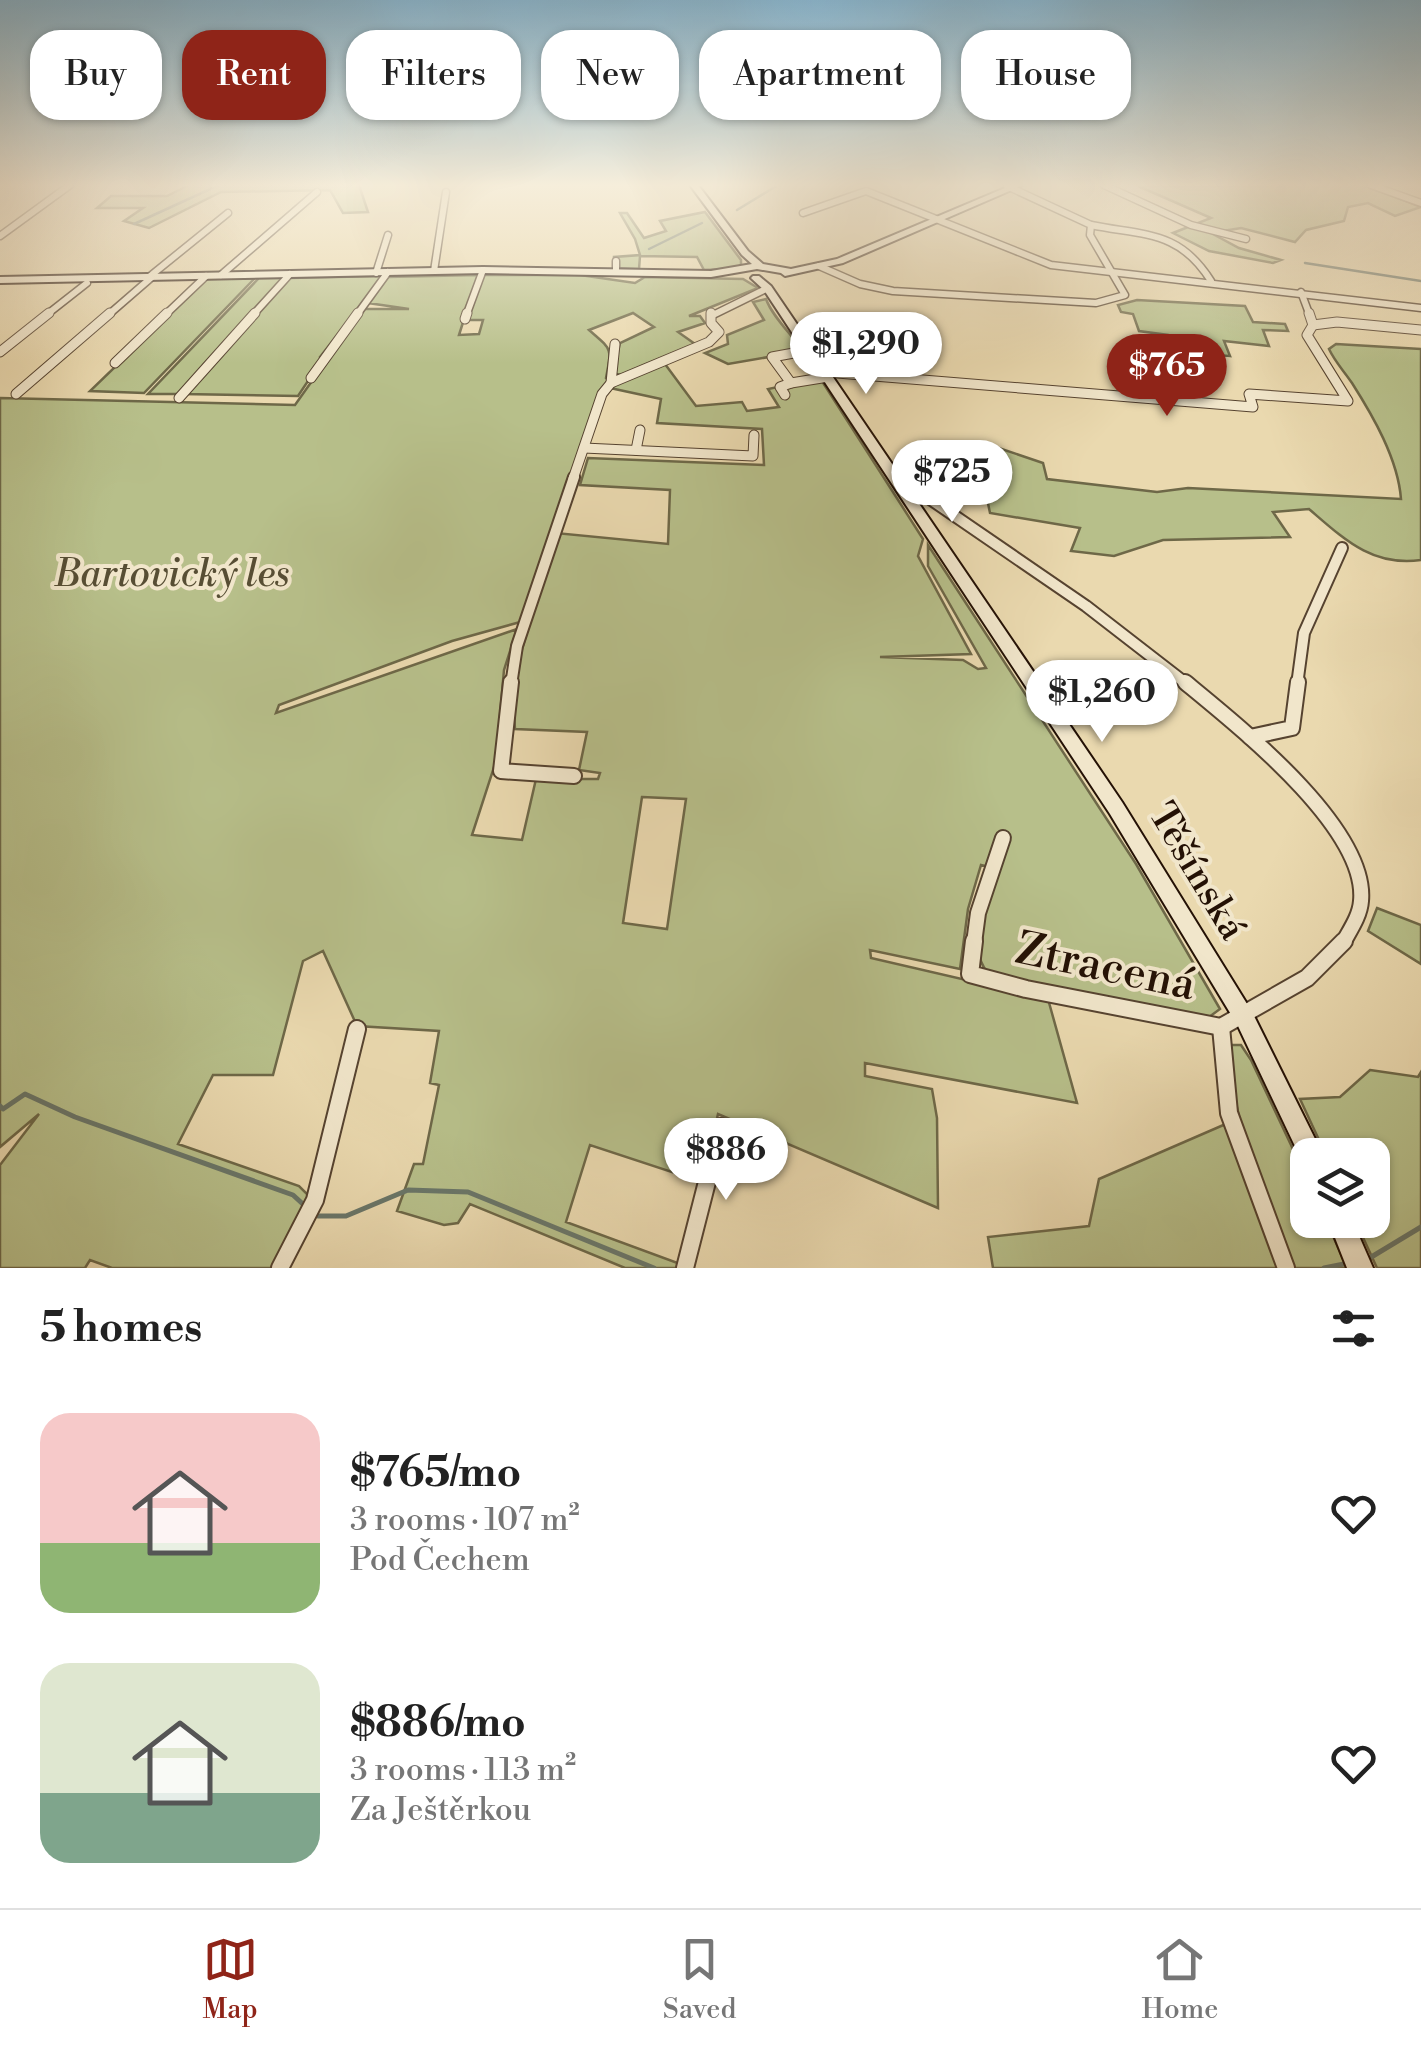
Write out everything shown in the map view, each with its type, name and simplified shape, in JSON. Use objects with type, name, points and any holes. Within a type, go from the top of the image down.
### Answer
[{"type":"main road","name":"Těšínská","points":[[738,244],[1116,808],[1245,1019],[1303,1138]]},
{"type":"main road","points":[[0,280],[616,266],[759,274],[819,266],[873,244]]},
{"type":"main road","points":[[1348,1238],[1360,1268]]},
{"type":"street","points":[[16,394],[190,244]]},
{"type":"street","points":[[222,276],[258,244]]},
{"type":"street","points":[[310,378],[382,273],[387,244]]},
{"type":"street","points":[[434,271],[438,244]]},
{"type":"street","points":[[996,244],[1040,262],[1421,308]]},
{"type":"street","points":[[819,266],[860,284],[893,291],[1096,304],[1125,296],[1095,244]]},
{"type":"street","points":[[1179,244],[1198,256],[1211,281]]},
{"type":"street","points":[[465,319],[483,270]]},
{"type":"street","points":[[179,398],[290,274]]},
{"type":"street","points":[[574,776],[501,770],[509,742],[509,678],[602,394],[611,383],[710,342],[719,332],[711,323],[711,313],[759,274]]},
{"type":"street","points":[[116,363],[206,276]]},
{"type":"street","points":[[0,352],[86,283]]},
{"type":"street","points":[[785,395],[780,387],[826,374],[1254,407],[1249,394],[1348,401],[1307,335],[1313,325],[1302,292]]},
{"type":"street","points":[[1313,325],[1338,322],[1421,330]]},
{"type":"street","points":[[611,383],[615,344]]},
{"type":"street","points":[[791,384],[772,357],[810,350]]},
{"type":"street","points":[[636,450],[640,430]]},
{"type":"street","points":[[584,448],[753,456],[754,436]]},
{"type":"street","points":[[674,452],[676,438]]},
{"type":"street","points":[[712,454],[713,440]]},
{"type":"street","name":"Ztracená","points":[[891,472],[1218,704],[1338,828],[1359,869],[1362,898],[1353,925],[1332,957],[1245,1019],[1221,1027],[970,974],[978,913],[1003,838]]},
{"type":"street","points":[[1250,737],[1292,728],[1304,633],[1342,548]]},
{"type":"street","points":[[1221,1027],[1229,1113],[1286,1268]]},
{"type":"street","points":[[280,1268],[314,1200],[357,1029]]},
{"type":"street","points":[[685,1268],[721,1127]]},
{"type":"green space","points":[[637,244],[729,244],[741,260],[741,268],[704,270],[697,257],[640,256],[639,269],[614,268],[614,257],[640,255]]},
{"type":"green space","points":[[1195,244],[1232,244],[1281,260],[1273,263],[1209,251]]},
{"type":"green space","name":"Bartovický les","points":[[478,275],[459,335],[479,334],[483,320],[467,320],[482,275],[580,275],[635,283],[645,277],[743,279],[758,288],[689,316],[700,316],[705,323],[678,332],[695,344],[621,375],[613,373],[620,343],[654,327],[633,313],[589,330],[608,350],[606,378],[611,383],[606,387],[555,533],[668,544],[670,490],[580,485],[588,458],[764,465],[762,429],[657,423],[661,399],[610,388],[613,385],[665,364],[696,406],[742,402],[747,411],[779,407],[768,389],[820,378],[923,539],[918,556],[971,654],[880,657],[963,660],[978,669],[986,668],[928,566],[928,545],[1136,864],[1220,1009],[1205,1020],[989,974],[982,964],[978,938],[994,868],[981,865],[968,909],[960,969],[870,950],[871,958],[1048,999],[1077,1103],[865,1063],[865,1076],[932,1089],[937,1118],[938,1208],[718,1114],[702,1182],[590,1145],[566,1222],[683,1265],[625,1268],[470,1204],[458,1223],[444,1225],[397,1211],[414,1164],[423,1164],[439,1085],[430,1083],[439,1031],[357,1026],[323,951],[303,961],[273,1075],[213,1075],[178,1144],[299,1186],[310,1197],[272,1268],[112,1268],[90,1260],[85,1268],[0,1268],[0,1165],[39,1114],[0,1147],[0,398],[295,405],[363,309],[409,309],[368,303],[387,277]],"holes":[[[531,619],[512,683],[515,729],[587,732],[579,770],[600,773],[598,779],[536,779],[522,840],[472,835],[496,761],[504,670],[517,629],[276,713],[279,705],[452,641]],[[642,797],[686,799],[667,929],[623,923]]]},
{"type":"green space","points":[[383,276],[320,357],[322,360],[298,396],[184,394],[289,278]]},
{"type":"green space","points":[[255,278],[144,393],[90,391],[206,279]]},
{"type":"green space","points":[[259,278],[284,278],[178,394],[148,394]]},
{"type":"green space","points":[[766,299],[803,351],[728,364],[705,353],[728,344],[727,335],[764,320],[753,302]]},
{"type":"green space","points":[[1137,300],[1245,306],[1253,322],[1285,324],[1288,331],[1263,330],[1269,346],[1224,341],[1230,356],[1195,353],[1180,347],[1168,335],[1139,331],[1133,314],[1121,312],[1118,305]]},
{"type":"green space","points":[[1336,344],[1421,349],[1421,560],[1373,555],[1309,509],[1273,512],[1290,537],[1163,540],[1114,556],[1071,551],[1080,528],[990,513],[982,474],[984,443],[1043,463],[1047,479],[1157,492],[1188,488],[1401,499],[1383,438],[1329,349]]},
{"type":"green space","points":[[1377,908],[1421,925],[1421,964],[1368,931]]},
{"type":"green space","points":[[1229,1045],[1241,1045],[1290,1143],[1290,1238],[1334,1238],[1347,1268],[1291,1268],[1260,1186],[1231,1074]]},
{"type":"green space","points":[[1370,1070],[1418,1077],[1421,1072],[1421,1268],[1377,1268],[1363,1238],[1390,1238],[1390,1138],[1318,1138],[1300,1099],[1340,1097]]},
{"type":"green space","points":[[1228,1123],[1281,1268],[993,1268],[988,1237],[1089,1226],[1099,1179]]},
{"type":"waterway","points":[[649,249],[659,244]]},
{"type":"waterway","points":[[1305,263],[1421,281]]},
{"type":"waterway","points":[[0,1106],[3,1109],[25,1094],[75,1117],[293,1195],[305,1206]]},
{"type":"waterway","points":[[318,1216],[346,1216],[408,1190],[468,1192],[654,1268]]},
{"type":"waterway","points":[[1368,1259],[1421,1227]]},
{"type":"waterway","points":[[1324,1268],[1349,1263]]}]
